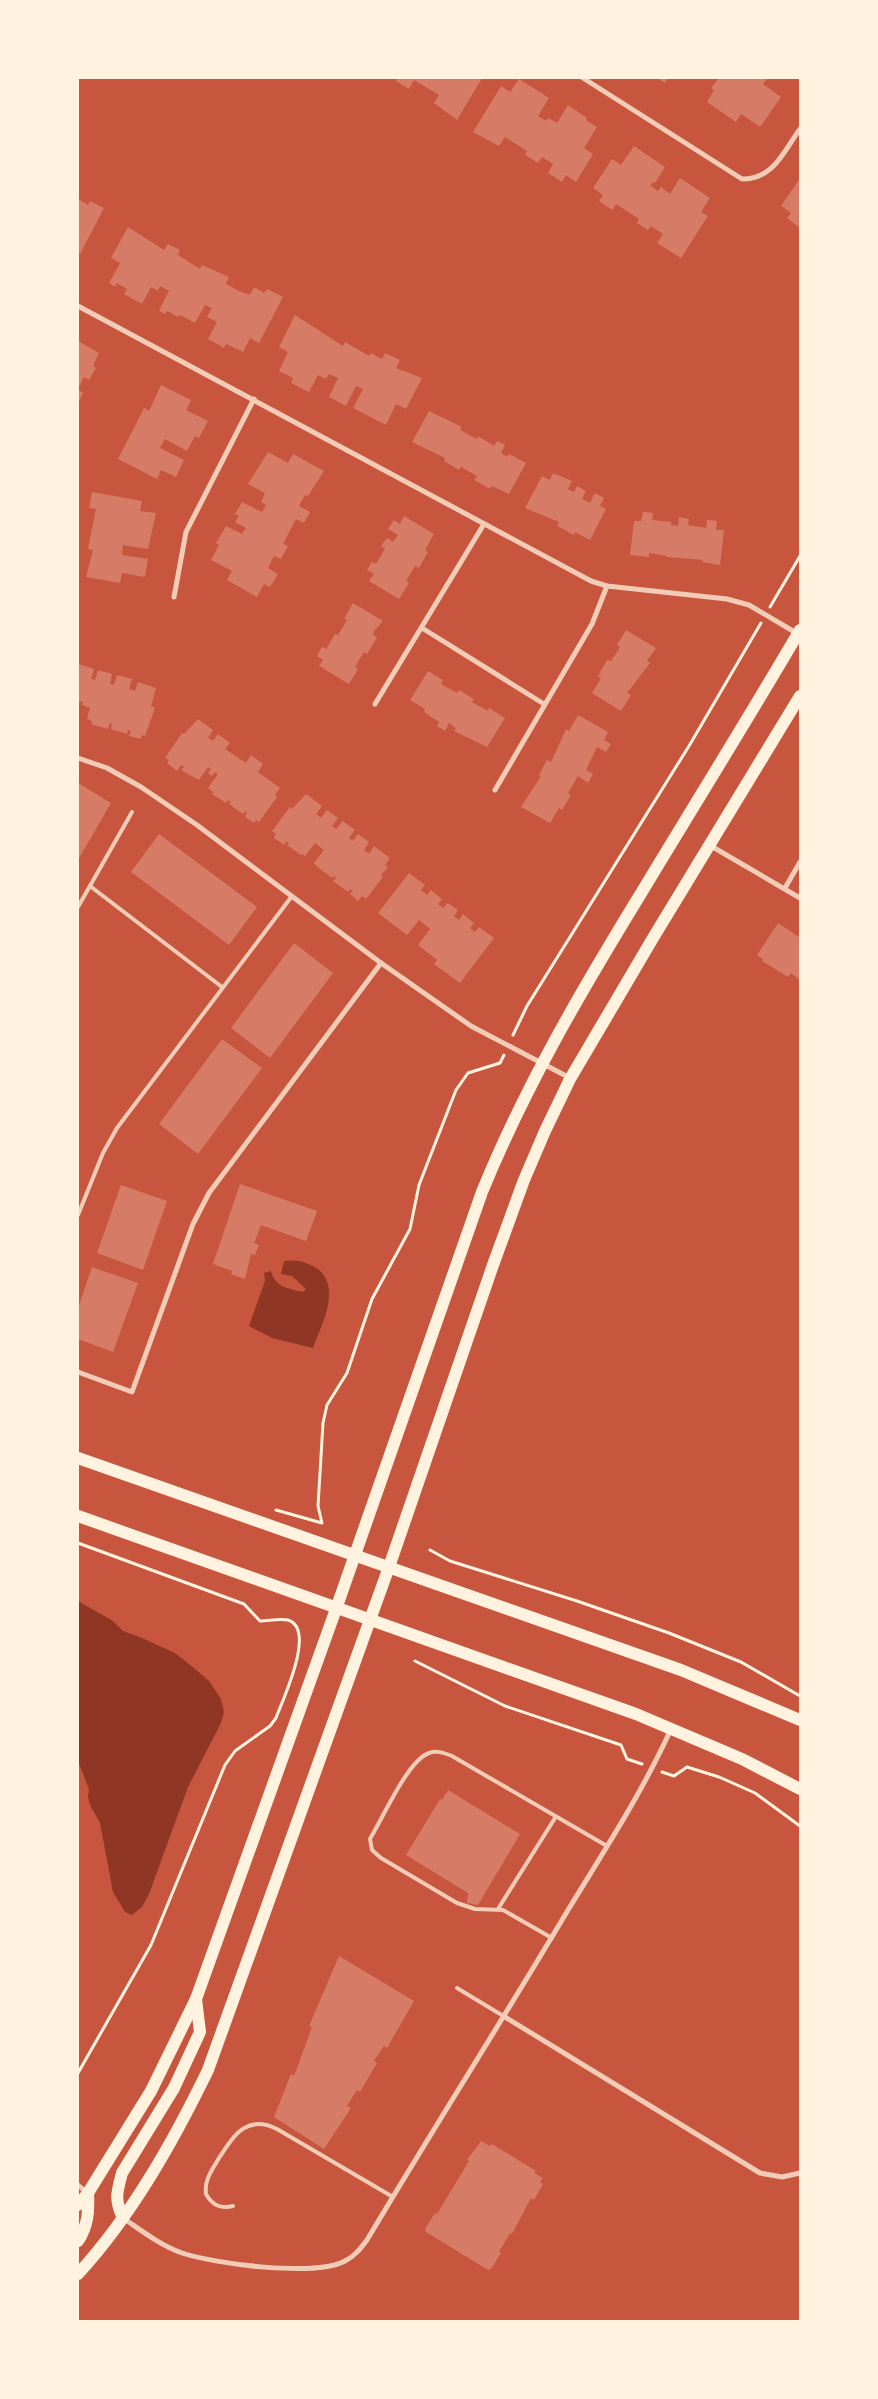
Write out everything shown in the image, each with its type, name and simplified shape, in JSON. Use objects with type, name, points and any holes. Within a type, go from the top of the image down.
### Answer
[{"type":"main road","points":[[78,2205],[83,2189],[151,2090],[196,1999],[355,1557],[482,1192],[507,1132],[541,1062],[594,970],[800,633]]},
{"type":"main road","points":[[78,2274],[123,2218],[178,2130],[208,2070],[389,1568],[524,1180],[570,1079],[800,696]]},
{"type":"main road","points":[[78,1458],[355,1557],[682,1670],[800,1720]]},
{"type":"main road","points":[[78,1516],[369,1622],[423,1638],[671,1728],[742,1759],[800,1789]]},
{"type":"main road","points":[[123,2218],[116,2203],[122,2173],[174,2088],[200,2032],[196,1999]]},
{"type":"main road","points":[[78,2241],[83,2233],[89,2213],[83,2189]]},
{"type":"street","points":[[582,78],[742,178],[756,179],[769,172],[800,129]]},
{"type":"street","points":[[78,306],[574,572],[607,586],[727,599],[749,605],[800,633]]},
{"type":"street","points":[[174,597],[186,532],[254,399]]},
{"type":"street","points":[[375,704],[484,524]]},
{"type":"street","points":[[495,790],[592,624],[607,586]]},
{"type":"street","points":[[422,628],[544,704]]},
{"type":"street","points":[[78,758],[107,768],[197,825],[381,963],[471,1026],[570,1079]]},
{"type":"street","points":[[710,845],[800,898]]},
{"type":"street","points":[[785,888],[800,862]]},
{"type":"street","points":[[78,1372],[132,1392],[192,1224],[209,1193],[381,963]]},
{"type":"street","points":[[123,2218],[157,2242],[184,2254],[238,2264],[310,2268],[330,2266],[345,2261],[357,2252],[367,2240],[552,1938],[653,1768],[671,1728]]},
{"type":"street","points":[[504,2017],[760,2173],[782,2178],[800,2173]]},
{"type":"lane","points":[[78,907],[132,812]]},
{"type":"lane","points":[[90,886],[222,987]]},
{"type":"lane","points":[[78,1215],[96,1168],[117,1128],[292,896]]},
{"type":"lane","points":[[552,1938],[498,1909],[475,1910],[457,1903],[381,1858],[372,1850],[370,1839],[412,1768],[420,1759],[440,1751],[452,1756],[555,1818],[607,1846]]},
{"type":"lane","points":[[498,1909],[555,1818]]},
{"type":"lane","points":[[457,1988],[504,2017]]},
{"type":"lane","points":[[233,2206],[223,2207],[214,2204],[206,2194],[205,2189],[209,2175],[235,2134],[248,2127],[260,2124],[272,2127],[393,2197]]},
{"type":"path","points":[[322,1523],[318,1506],[323,1423],[327,1405],[347,1374],[372,1299],[410,1229],[425,1166],[456,1090],[468,1073],[500,1062],[527,1006],[689,746],[800,556]]},
{"type":"path","points":[[78,1543],[244,1604],[260,1621],[288,1620],[296,1626],[300,1639],[300,1652],[276,1718],[270,1726],[234,1751],[226,1765],[151,1945],[78,2073]]},
{"type":"path","points":[[430,1550],[450,1560],[669,1633],[741,1662],[800,1696]]},
{"type":"path","points":[[415,1661],[505,1706],[621,1745],[627,1759],[674,1776],[687,1767],[719,1777],[755,1792],[800,1826]]},
{"type":"shaded area","points":[[284,1261],[306,1263],[318,1269],[325,1277],[329,1297],[328,1307],[313,1348],[272,1338],[249,1326],[265,1281],[264,1273],[271,1271],[275,1281],[288,1288],[303,1292],[306,1289],[292,1276],[281,1274]]},
{"type":"shaded area","points":[[78,1601],[113,1621],[123,1631],[175,1653],[209,1681],[221,1699],[224,1712],[221,1723],[188,1787],[149,1894],[142,1907],[132,1915],[125,1912],[113,1892],[100,1823],[90,1805],[89,1789],[78,1761]]},
{"type":"building","points":[[398,78],[482,78],[457,120],[434,103],[439,95],[414,80],[409,89],[396,81]]},
{"type":"building","points":[[657,78],[668,78],[665,83]]},
{"type":"building","points":[[719,78],[768,78],[763,84],[781,97],[760,127],[741,114],[736,122],[707,102],[714,90],[711,88]]},
{"type":"building","points":[[519,79],[549,98],[538,116],[546,121],[548,118],[557,123],[568,105],[597,127],[584,148],[593,154],[576,182],[566,175],[562,182],[548,173],[553,164],[542,157],[538,163],[525,155],[527,151],[505,137],[499,146],[473,132],[501,86],[510,92]]},
{"type":"building","points":[[634,146],[665,167],[655,183],[653,182],[650,186],[658,191],[661,187],[670,194],[680,178],[710,198],[701,212],[708,216],[681,258],[657,243],[663,234],[651,226],[648,230],[637,223],[639,219],[616,204],[612,210],[599,201],[603,195],[593,188],[612,159],[621,165]]},
{"type":"building","points":[[800,178],[800,228],[787,218],[791,213],[781,206]]},
{"type":"building","points":[[78,199],[88,205],[90,201],[104,208],[80,254],[78,252]]},
{"type":"building","points":[[128,227],[164,250],[168,244],[180,250],[178,255],[200,269],[202,265],[229,277],[226,284],[239,291],[250,295],[254,287],[264,293],[267,289],[283,297],[259,343],[250,338],[243,352],[226,344],[224,348],[208,339],[217,322],[207,317],[212,308],[205,305],[195,323],[180,315],[178,317],[167,311],[165,314],[159,311],[169,291],[160,286],[158,291],[151,287],[142,304],[124,294],[127,289],[117,283],[115,287],[109,283],[120,263],[111,258]]},
{"type":"building","points":[[295,315],[343,346],[345,342],[369,356],[371,353],[382,359],[385,353],[400,360],[396,368],[422,378],[406,409],[396,404],[386,425],[353,408],[363,389],[356,386],[346,406],[329,397],[338,378],[329,374],[326,379],[318,375],[309,392],[291,383],[293,378],[279,371],[288,352],[279,347]]},
{"type":"building","points":[[78,341],[99,353],[93,366],[96,368],[89,380],[84,377],[78,389]]},
{"type":"building","points":[[161,385],[191,400],[186,410],[208,421],[199,438],[195,436],[187,451],[165,439],[160,448],[184,460],[176,477],[161,470],[157,479],[118,459],[144,408],[149,411]]},
{"type":"building","points":[[78,390],[83,393],[78,403]]},
{"type":"building","points":[[429,411],[462,427],[460,430],[477,439],[478,436],[494,446],[497,441],[505,445],[501,453],[507,457],[509,454],[526,463],[509,494],[492,486],[490,489],[474,480],[477,476],[461,467],[459,470],[444,461],[445,458],[412,442]]},
{"type":"building","points":[[268,452],[288,463],[293,454],[324,471],[308,496],[305,495],[299,506],[310,512],[304,523],[296,519],[283,544],[288,546],[281,559],[274,556],[268,568],[278,574],[270,587],[264,584],[257,597],[227,580],[232,571],[211,560],[219,545],[216,543],[226,526],[242,534],[246,528],[235,522],[239,516],[235,514],[242,502],[262,512],[266,505],[261,502],[265,493],[248,484]]},
{"type":"building","points":[[553,473],[572,481],[568,489],[574,492],[577,486],[586,491],[582,499],[590,503],[595,493],[604,498],[600,506],[606,509],[590,540],[575,532],[574,535],[557,526],[559,522],[525,508],[542,476],[550,480]]},
{"type":"building","points":[[92,492],[142,501],[140,511],[156,513],[148,549],[123,545],[122,555],[148,559],[145,577],[122,573],[120,583],[86,577],[93,550],[88,549],[96,509],[89,508]]},
{"type":"building","points":[[643,512],[653,513],[652,520],[671,522],[671,525],[678,526],[679,517],[689,519],[688,525],[706,528],[707,520],[717,521],[716,530],[724,530],[720,565],[702,562],[703,560],[667,557],[649,553],[649,557],[630,555],[634,521],[641,521]]},
{"type":"building","points":[[404,516],[434,534],[425,550],[428,552],[419,568],[415,566],[406,581],[409,583],[399,599],[369,581],[374,574],[367,570],[372,562],[376,564],[385,549],[381,546],[387,538],[393,542],[398,535],[388,529],[394,520],[400,524]]},
{"type":"building","points":[[353,603],[383,621],[374,631],[373,635],[377,638],[367,654],[364,652],[355,667],[358,669],[349,684],[319,666],[323,660],[317,656],[322,647],[326,649],[335,634],[338,635],[347,620],[344,619]]},
{"type":"building","points":[[626,630],[656,648],[647,661],[650,663],[627,693],[631,695],[621,711],[592,693],[601,678],[598,676],[607,660],[611,661],[620,647],[617,645]]},
{"type":"building","points":[[79,664],[94,669],[91,679],[95,680],[98,670],[112,674],[110,684],[114,685],[117,675],[132,679],[129,689],[135,691],[138,682],[156,688],[151,706],[155,708],[145,736],[142,735],[141,739],[129,736],[131,731],[128,730],[127,734],[111,729],[112,724],[110,723],[108,729],[91,724],[92,721],[87,719],[90,708],[82,705],[83,702],[80,701],[78,706]]},
{"type":"building","points":[[428,671],[443,680],[441,684],[457,693],[459,690],[474,699],[472,702],[488,711],[489,708],[505,718],[487,747],[454,731],[456,728],[449,723],[445,731],[437,726],[439,722],[424,712],[425,709],[410,700]]},
{"type":"building","points":[[578,715],[608,732],[604,740],[611,744],[606,752],[597,747],[586,770],[593,774],[588,783],[578,776],[568,793],[571,795],[562,810],[559,808],[550,823],[521,807],[541,776],[539,775],[547,760],[551,762],[566,729],[569,731]]},
{"type":"building","points":[[198,719],[213,730],[208,738],[213,741],[218,734],[230,743],[225,749],[246,763],[251,755],[263,764],[258,772],[280,788],[275,795],[277,797],[259,822],[256,820],[254,823],[245,817],[247,813],[245,811],[243,814],[229,804],[231,802],[228,800],[226,803],[212,794],[213,792],[208,788],[218,774],[215,772],[212,776],[208,773],[211,769],[208,767],[199,780],[181,770],[184,767],[181,765],[177,771],[167,763],[169,760],[165,758],[182,733],[184,734]]},
{"type":"building","points":[[78,783],[111,803],[78,860]]},
{"type":"building","points":[[306,794],[322,806],[316,814],[321,818],[327,810],[338,818],[332,826],[336,829],[343,821],[355,830],[349,838],[353,841],[358,834],[369,842],[364,850],[369,854],[374,846],[390,858],[385,865],[388,867],[381,875],[383,877],[366,899],[362,896],[358,901],[350,894],[353,890],[350,889],[348,892],[333,881],[336,878],[334,876],[332,878],[314,863],[324,850],[315,843],[305,856],[287,845],[289,843],[286,841],[284,845],[274,838],[276,834],[272,831],[290,807],[292,809]]},
{"type":"building","points":[[159,834],[257,907],[229,945],[131,872]]},
{"type":"building","points":[[409,873],[425,885],[421,890],[427,895],[431,890],[442,899],[438,904],[443,908],[448,903],[458,910],[454,916],[459,920],[463,914],[474,923],[470,928],[475,932],[479,927],[494,938],[460,983],[434,964],[437,960],[418,945],[430,929],[419,920],[407,935],[378,913]]},
{"type":"building","points":[[778,923],[799,937],[800,935],[800,980],[791,973],[788,977],[762,961],[763,959],[757,955]]},
{"type":"building","points":[[294,943],[333,973],[270,1058],[231,1028]]},
{"type":"building","points":[[222,1039],[262,1068],[198,1154],[159,1124]]},
{"type":"building","points":[[240,1184],[317,1211],[306,1241],[261,1225],[254,1243],[259,1245],[255,1255],[251,1254],[245,1279],[231,1274],[232,1271],[213,1264]]},
{"type":"building","points":[[121,1185],[167,1201],[143,1270],[97,1253]]},
{"type":"building","points":[[92,1267],[138,1283],[113,1352],[78,1339],[78,1308]]},
{"type":"building","points":[[448,1790],[520,1834],[478,1905],[467,1903],[468,1893],[406,1855],[440,1799],[442,1800]]},
{"type":"building","points":[[339,1956],[414,2001],[387,2048],[384,2046],[374,2061],[377,2063],[360,2092],[357,2090],[347,2106],[351,2108],[324,2149],[274,2117],[291,2074],[294,2076],[312,2027],[309,2026]]},
{"type":"building","points":[[481,2141],[490,2146],[492,2144],[536,2171],[534,2173],[543,2178],[540,2182],[543,2184],[534,2200],[531,2198],[512,2234],[510,2233],[499,2252],[501,2253],[491,2269],[488,2270],[426,2232],[425,2229],[435,2213],[437,2214],[469,2161],[467,2160]]}]
